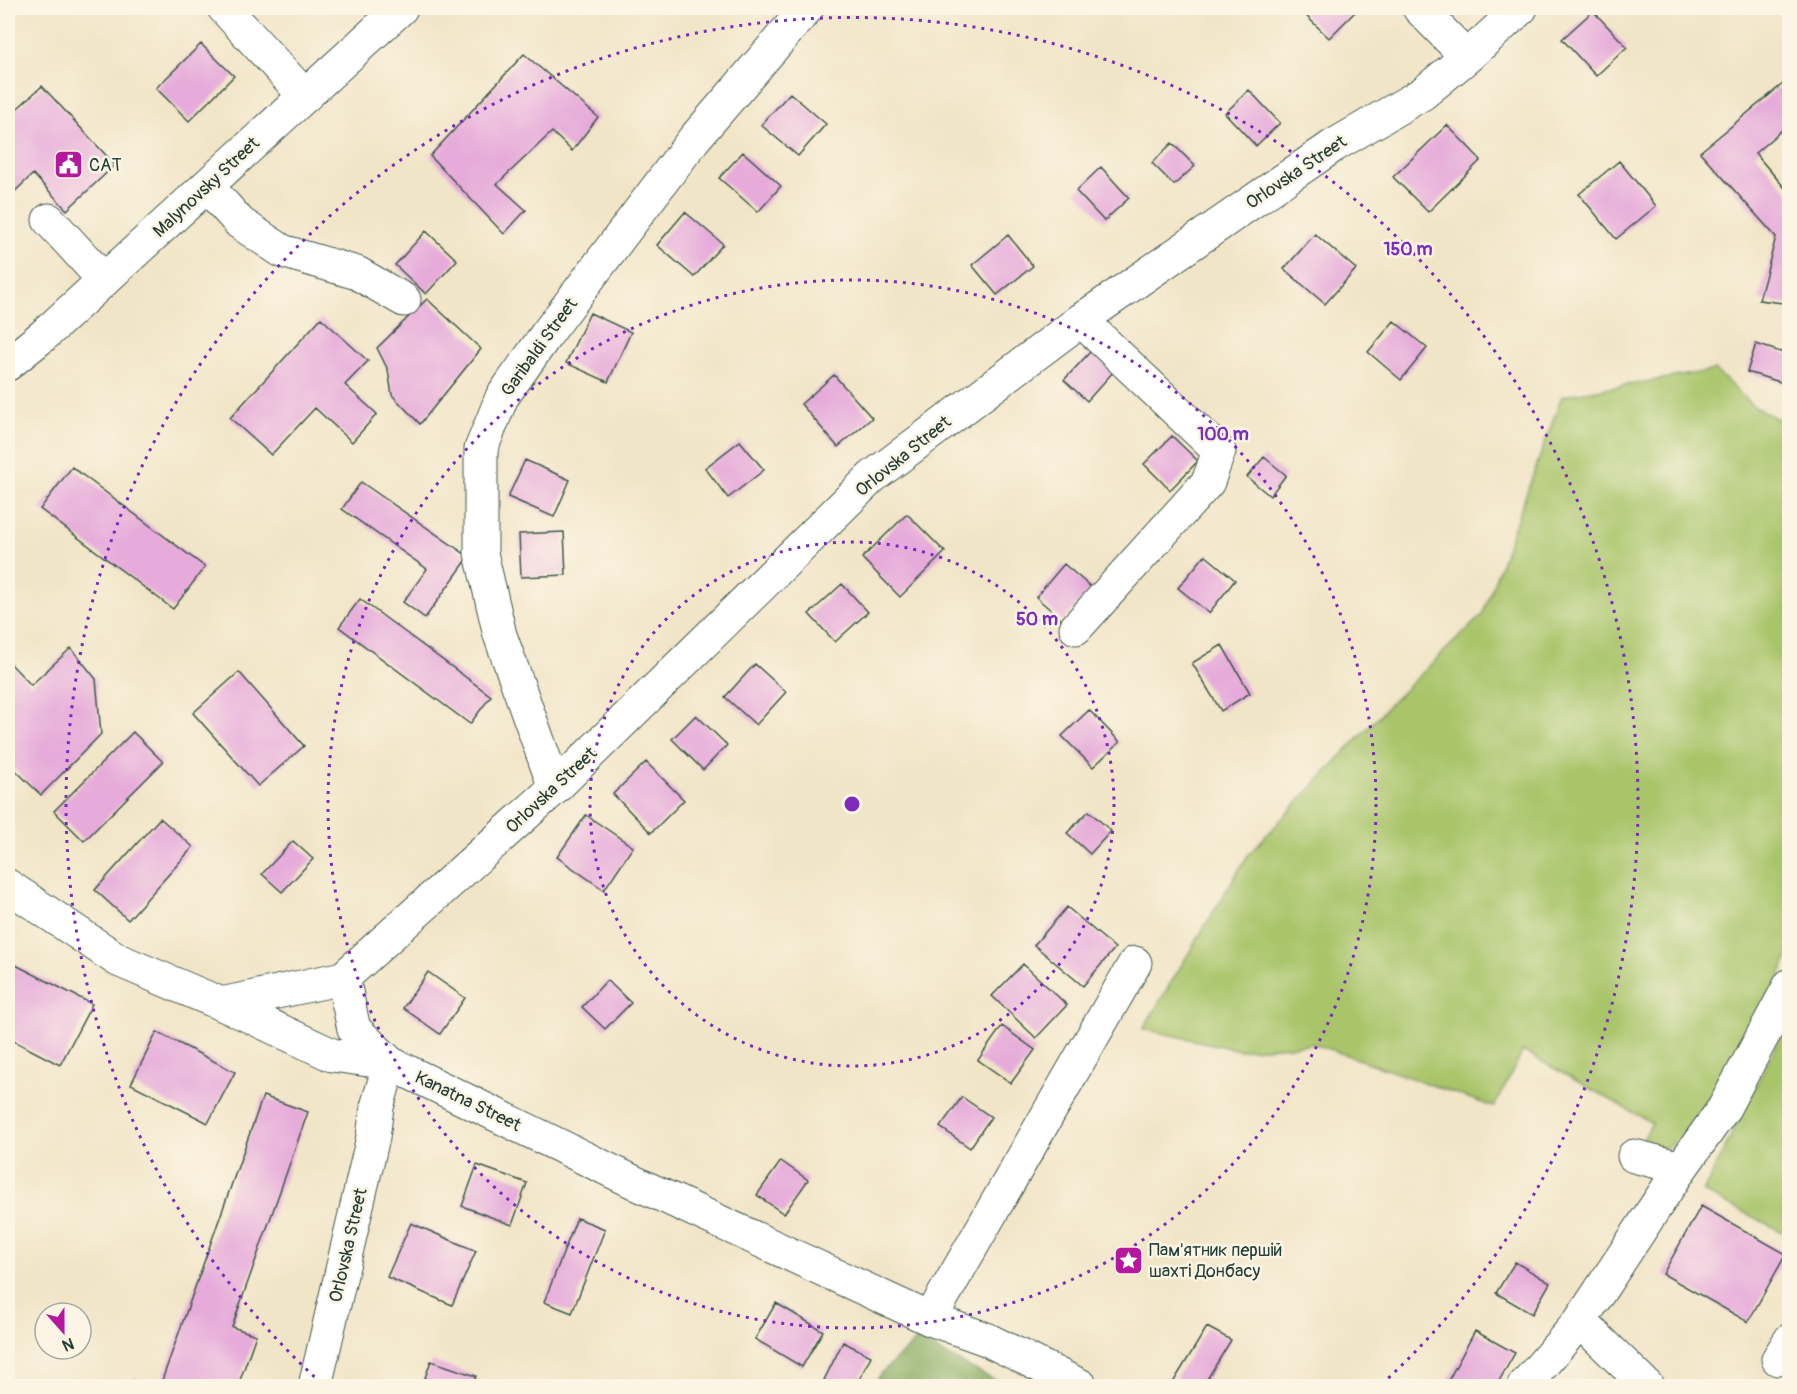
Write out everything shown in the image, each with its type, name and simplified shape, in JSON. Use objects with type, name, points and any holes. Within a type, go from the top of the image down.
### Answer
[{"type":"street","points":[[224,8],[305,96]]},
{"type":"street","name":"Malynovsky Street","points":[[8,364],[44,335],[401,8]]},
{"type":"street","name":"Garibaldi Street","points":[[555,788],[500,635],[481,553],[482,449],[502,397],[546,335],[694,139],[807,8]]},
{"type":"street","points":[[1419,8],[1467,57]]},
{"type":"street","name":"Orlovska Street","points":[[221,1004],[343,978],[555,788],[872,477],[1081,320],[1333,146],[1422,94],[1521,8]]},
{"type":"street","points":[[207,186],[240,223],[282,251],[357,273],[404,300]]},
{"type":"street","points":[[49,220],[104,280]]},
{"type":"street","points":[[1076,628],[1208,482],[1219,452],[1081,320]]},
{"type":"street","name":"Kanatna Street","points":[[8,886],[118,960],[332,1055],[390,1063],[642,1186],[930,1319],[986,1339],[1082,1386]]},
{"type":"street","points":[[930,1319],[1135,963]]},
{"type":"street","points":[[343,978],[354,1029],[390,1063]]},
{"type":"street","points":[[1524,1386],[1580,1321],[1681,1168],[1724,1108],[1790,985]]},
{"type":"street","name":"Orlovska Street","points":[[315,1386],[373,1137],[377,1107],[390,1063]]},
{"type":"street","points":[[1634,1156],[1681,1168]]},
{"type":"street","points":[[1580,1321],[1647,1386]]},
{"type":"green space","points":[[1715,370],[1753,406],[1789,425],[1789,954],[1777,984],[1694,1133],[1661,1150],[1641,1143],[1652,1123],[1523,1051],[1494,1107],[1315,1044],[1239,1050],[1143,1029],[1248,855],[1391,703],[1482,615],[1562,396]]},
{"type":"green space","points":[[1789,1019],[1789,1235],[1703,1192]]},
{"type":"green space","points":[[917,1340],[1006,1386],[873,1386],[882,1372]]},
{"type":"building","points":[[1298,8],[1357,8],[1358,9],[1329,38]]},
{"type":"building","points":[[1593,11],[1627,47],[1596,76],[1562,39]]},
{"type":"building","points":[[201,44],[234,76],[189,121],[156,88]]},
{"type":"building","points":[[524,54],[598,117],[572,151],[552,132],[497,184],[526,210],[504,234],[430,156]]},
{"type":"building","points":[[1790,78],[1790,123],[1755,153],[1790,194],[1790,304],[1759,300],[1776,237],[1700,152]]},
{"type":"building","points":[[42,86],[115,165],[67,210],[33,174],[8,198],[8,117]]},
{"type":"building","points":[[1249,90],[1280,123],[1256,146],[1225,113]]},
{"type":"building","points":[[790,93],[826,124],[798,156],[761,125]]},
{"type":"building","points":[[1447,125],[1481,160],[1428,212],[1393,177]]},
{"type":"building","points":[[1172,143],[1195,166],[1174,185],[1152,163]]},
{"type":"building","points":[[743,152],[781,186],[758,212],[719,178]]},
{"type":"building","points":[[1619,161],[1656,206],[1616,239],[1579,194]]},
{"type":"building","points":[[1101,167],[1129,198],[1104,221],[1076,191]]},
{"type":"building","points":[[685,212],[723,244],[694,277],[657,245]]},
{"type":"building","points":[[426,231],[457,260],[426,294],[395,265]]},
{"type":"building","points":[[1315,234],[1356,269],[1325,304],[1284,269]]},
{"type":"building","points":[[1008,235],[1033,266],[997,295],[972,265]]},
{"type":"building","points":[[427,299],[481,349],[420,424],[392,395],[388,370],[377,348]]},
{"type":"building","points":[[590,313],[631,332],[608,382],[566,363]]},
{"type":"building","points":[[321,318],[368,361],[345,385],[377,414],[352,442],[315,408],[271,455],[230,418]]},
{"type":"building","points":[[1394,321],[1427,348],[1401,380],[1368,352]]},
{"type":"building","points":[[1756,344],[1790,355],[1790,385],[1747,372]]},
{"type":"building","points":[[1091,351],[1114,371],[1087,401],[1064,380]]},
{"type":"building","points":[[834,375],[872,418],[838,447],[801,404]]},
{"type":"building","points":[[1172,436],[1198,461],[1170,490],[1144,464]]},
{"type":"building","points":[[740,441],[764,470],[728,498],[705,468]]},
{"type":"building","points":[[1264,457],[1286,475],[1270,496],[1247,477]]},
{"type":"building","points":[[525,460],[570,480],[554,517],[508,497]]},
{"type":"building","points":[[72,467],[205,567],[173,609],[40,509]]},
{"type":"building","points":[[361,482],[469,557],[425,618],[403,602],[427,569],[342,509]]},
{"type":"building","points":[[907,514],[945,552],[900,597],[862,558]]},
{"type":"building","points":[[564,532],[566,575],[521,577],[519,534]]},
{"type":"building","points":[[1205,555],[1235,580],[1209,613],[1178,588]]},
{"type":"building","points":[[1064,564],[1092,588],[1063,621],[1036,597]]},
{"type":"building","points":[[842,584],[868,612],[835,642],[809,614]]},
{"type":"building","points":[[360,599],[491,696],[470,724],[339,627]]},
{"type":"building","points":[[1222,645],[1250,693],[1221,711],[1192,663]]},
{"type":"building","points":[[71,648],[96,679],[101,734],[41,795],[8,763],[8,661],[31,685]]},
{"type":"building","points":[[755,664],[786,692],[756,725],[725,697]]},
{"type":"building","points":[[239,672],[304,746],[258,786],[193,713]]},
{"type":"building","points":[[1089,710],[1120,742],[1093,767],[1062,736]]},
{"type":"building","points":[[696,715],[727,745],[703,770],[672,739]]},
{"type":"building","points":[[133,732],[163,762],[84,841],[54,811]]},
{"type":"building","points":[[646,762],[684,800],[651,833],[613,794]]},
{"type":"building","points":[[1089,811],[1111,831],[1090,854],[1067,833]]},
{"type":"building","points":[[586,815],[633,847],[604,890],[557,857]]},
{"type":"building","points":[[160,818],[193,847],[128,920],[95,890]]},
{"type":"building","points":[[293,841],[313,859],[282,892],[262,874]]},
{"type":"building","points":[[1067,907],[1115,948],[1083,986],[1034,945]]},
{"type":"building","points":[[8,961],[92,1004],[60,1065],[8,1038]]},
{"type":"building","points":[[1023,964],[1067,1005],[1036,1038],[992,996]]},
{"type":"building","points":[[428,972],[465,998],[440,1034],[403,1008]]},
{"type":"building","points":[[607,980],[631,1003],[605,1029],[582,1007]]},
{"type":"building","points":[[1002,1026],[1035,1050],[1011,1083],[978,1060]]},
{"type":"building","points":[[157,1032],[235,1072],[208,1123],[131,1084]]},
{"type":"building","points":[[263,1096],[308,1112],[232,1327],[256,1335],[238,1386],[160,1386]]},
{"type":"building","points":[[962,1097],[991,1117],[970,1148],[940,1127]]},
{"type":"building","points":[[781,1161],[808,1180],[784,1214],[757,1195]]},
{"type":"building","points":[[477,1165],[527,1183],[512,1225],[462,1206]]},
{"type":"building","points":[[1701,1206],[1786,1254],[1748,1322],[1663,1274]]},
{"type":"building","points":[[577,1218],[605,1229],[572,1313],[544,1302]]},
{"type":"building","points":[[411,1223],[476,1251],[452,1305],[387,1277]]},
{"type":"building","points":[[1515,1262],[1550,1283],[1532,1314],[1496,1293]]},
{"type":"building","points":[[776,1303],[823,1331],[802,1367],[755,1339]]},
{"type":"building","points":[[1207,1327],[1231,1340],[1203,1386],[1183,1386],[1174,1381]]},
{"type":"building","points":[[1475,1331],[1515,1353],[1496,1386],[1458,1386],[1448,1381]]},
{"type":"building","points":[[843,1342],[871,1356],[856,1386],[837,1386],[824,1380]]},
{"type":"building","points":[[431,1361],[476,1376],[473,1386],[422,1386]]},
{"type":"building","points":[[133,1380],[150,1386],[130,1386]]},
{"type":"place","name":"САТ","points":[[68,165]]},
{"type":"place","name":"Пам'ятник першій шахті Донбасу","points":[[1128,1260]]}]
